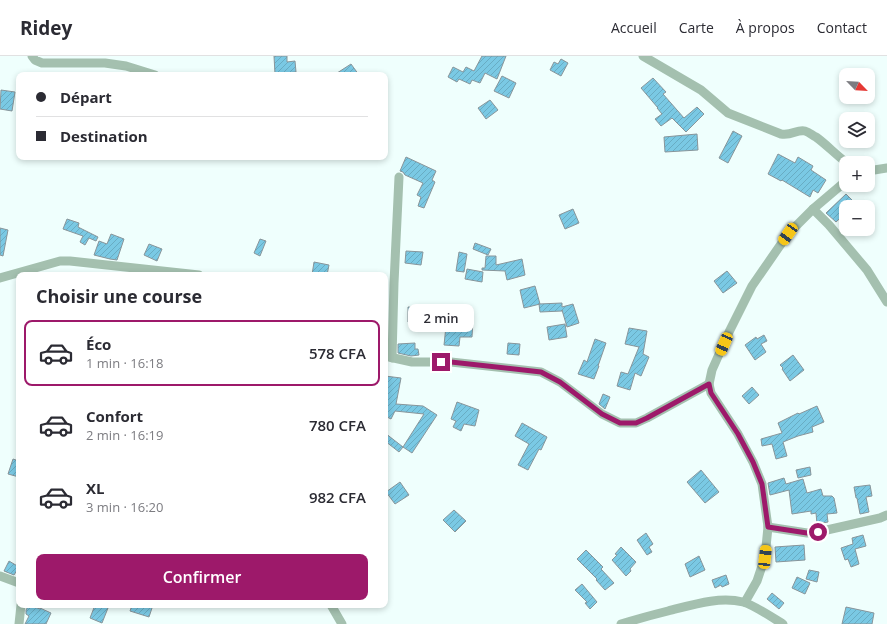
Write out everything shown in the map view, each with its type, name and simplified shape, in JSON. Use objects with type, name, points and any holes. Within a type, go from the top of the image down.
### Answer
[{"type":"street","points":[[32,56],[35,60],[42,63],[105,63],[126,66],[145,72]]},
{"type":"street","points":[[643,56],[701,90],[728,113],[781,134],[789,135],[800,130],[804,130],[828,146],[839,156]]},
{"type":"street","points":[[875,170],[887,168]]},
{"type":"street","points":[[399,177],[389,357],[412,362],[451,362],[541,372],[560,382],[602,414],[620,423],[636,423],[709,384]]},
{"type":"street","points":[[745,602],[757,581],[765,557],[768,527],[762,484],[753,462],[738,434],[711,393],[709,384],[712,370],[752,286],[788,234],[813,209],[839,187]]},
{"type":"street","points":[[813,209],[829,225],[867,270],[887,302]]},
{"type":"street","points":[[21,272],[60,261],[170,272]]},
{"type":"street","points":[[0,278],[16,273]]},
{"type":"street","points":[[768,527],[807,533],[818,532],[880,518],[887,515]]},
{"type":"street","points":[[0,576],[16,583]]},
{"type":"street","points":[[621,624],[715,600],[745,602],[783,624]]},
{"type":"street","points":[[19,624],[21,608]]},
{"type":"street","points":[[333,608],[342,624]]},
{"type":"building","points":[[274,56],[287,56],[287,62],[295,61],[296,72],[275,72]]},
{"type":"building","points":[[482,56],[506,56],[497,79],[485,73],[480,83],[472,80],[470,84],[459,79],[457,82],[448,77],[453,67],[463,72],[466,67],[474,71]]},
{"type":"building","points":[[561,59],[568,63],[561,76],[550,70],[554,62],[558,64]]},
{"type":"building","points":[[351,64],[357,72],[339,72]]},
{"type":"building","points":[[502,76],[516,83],[509,98],[494,91]]},
{"type":"building","points":[[653,78],[666,92],[663,94],[684,118],[697,107],[704,114],[686,132],[672,118],[661,126],[655,119],[662,114],[641,88]]},
{"type":"building","points":[[1,90],[15,92],[12,111],[0,109]]},
{"type":"building","points":[[490,100],[498,110],[486,119],[478,108]]},
{"type":"building","points":[[733,131],[742,136],[728,163],[719,158]]},
{"type":"building","points":[[697,134],[698,150],[665,152],[664,137]]},
{"type":"building","points":[[778,154],[795,163],[798,157],[813,166],[811,170],[826,180],[818,193],[813,190],[810,197],[782,180],[781,181],[768,174]]},
{"type":"building","points":[[406,157],[436,171],[432,180],[435,182],[424,208],[418,206],[421,197],[417,195],[423,183],[405,175],[400,171]]},
{"type":"building","points":[[846,194],[852,200],[840,200]]},
{"type":"building","points":[[839,201],[839,219],[836,222],[826,213]]},
{"type":"building","points":[[573,209],[579,223],[565,229],[559,215]]},
{"type":"building","points":[[67,219],[79,223],[78,227],[98,237],[96,241],[89,238],[85,245],[80,242],[83,236],[63,229]]},
{"type":"building","points":[[0,228],[8,230],[3,256],[0,255]]},
{"type":"building","points":[[111,234],[124,239],[117,260],[94,255],[99,241],[107,244]]},
{"type":"building","points":[[260,239],[266,241],[260,256],[254,253]]},
{"type":"building","points":[[475,243],[491,249],[488,255],[473,249]]},
{"type":"building","points":[[149,244],[162,249],[157,261],[144,255]]},
{"type":"building","points":[[406,251],[423,252],[421,265],[405,263]]},
{"type":"building","points":[[459,252],[467,254],[464,272],[456,271]]},
{"type":"building","points":[[486,256],[496,256],[496,265],[522,259],[525,275],[507,280],[505,271],[482,270],[482,268],[485,268]]},
{"type":"building","points":[[314,262],[329,265],[328,272],[312,272]]},
{"type":"building","points":[[467,269],[483,272],[482,282],[465,279]]},
{"type":"building","points":[[727,271],[737,283],[723,293],[714,281]]},
{"type":"building","points":[[535,286],[540,304],[524,308],[520,290]]},
{"type":"building","points":[[562,303],[562,307],[573,304],[579,323],[567,327],[562,310],[540,312],[539,304]]},
{"type":"building","points":[[408,307],[416,307],[416,323],[408,322]]},
{"type":"building","points":[[428,307],[440,308],[440,311],[463,313],[462,320],[473,320],[472,337],[460,337],[459,346],[444,345],[446,326],[444,325],[444,322],[427,321]]},
{"type":"building","points":[[565,324],[567,337],[549,340],[547,327]]},
{"type":"building","points":[[629,328],[647,331],[643,354],[649,357],[641,376],[635,373],[630,390],[617,386],[621,372],[628,374],[639,347],[625,344]]},
{"type":"building","points":[[764,335],[767,341],[761,344],[766,352],[755,360],[745,345],[756,337],[757,339]]},
{"type":"building","points":[[595,339],[606,343],[594,379],[578,374],[584,360],[587,362]]},
{"type":"building","points":[[415,343],[415,349],[418,349],[419,355],[411,356],[398,353],[398,344]]},
{"type":"building","points":[[508,343],[520,344],[519,355],[507,354]]},
{"type":"building","points":[[793,355],[804,370],[790,381],[780,365]]},
{"type":"building","points":[[388,376],[401,378],[396,404],[423,406],[437,415],[412,453],[403,447],[424,414],[395,411],[391,419],[388,418]]},
{"type":"building","points":[[752,387],[759,395],[749,404],[742,396]]},
{"type":"building","points":[[603,394],[610,397],[605,409],[599,404]]},
{"type":"building","points":[[457,402],[479,410],[475,426],[464,424],[461,431],[453,427],[456,421],[451,419]]},
{"type":"building","points":[[817,406],[824,422],[812,427],[813,432],[783,442],[787,456],[776,459],[772,444],[762,446],[761,439],[782,433],[778,423]]},
{"type":"building","points":[[522,423],[547,437],[541,450],[539,449],[528,470],[518,465],[529,444],[515,436]]},
{"type":"building","points":[[388,435],[403,447],[399,452],[388,443]]},
{"type":"building","points":[[13,459],[16,460],[16,476],[8,474]]},
{"type":"building","points":[[810,467],[811,475],[798,478],[796,470]]},
{"type":"building","points":[[701,470],[719,492],[705,503],[687,482]]},
{"type":"building","points":[[784,478],[786,484],[803,479],[807,493],[821,489],[823,496],[832,496],[834,498],[837,513],[827,514],[828,522],[817,524],[816,513],[811,514],[811,511],[792,514],[789,490],[770,495],[768,483]]},
{"type":"building","points":[[400,482],[409,495],[395,504],[388,495],[388,491]]},
{"type":"building","points":[[870,485],[872,496],[866,497],[869,512],[860,514],[854,487]]},
{"type":"building","points":[[454,510],[466,521],[455,532],[443,520]]},
{"type":"building","points":[[646,533],[653,544],[649,547],[652,552],[647,555],[637,540]]},
{"type":"building","points":[[863,535],[866,546],[855,549],[859,564],[851,567],[848,559],[845,560],[841,548],[853,544],[852,538]]},
{"type":"building","points":[[804,545],[805,560],[776,562],[775,547]]},
{"type":"building","points":[[621,547],[636,562],[626,576],[612,560],[617,555],[615,554]]},
{"type":"building","points":[[586,550],[603,567],[601,569],[614,583],[605,590],[596,580],[597,579],[577,559]]},
{"type":"building","points":[[699,556],[705,570],[690,577],[685,564]]},
{"type":"building","points":[[9,561],[16,565],[16,572],[14,575],[4,571]]},
{"type":"building","points":[[809,570],[819,572],[817,582],[806,579]]},
{"type":"building","points":[[726,575],[729,584],[722,587],[721,585],[715,588],[712,580]]},
{"type":"building","points":[[797,577],[810,583],[805,594],[792,588]]},
{"type":"building","points":[[582,584],[597,602],[590,609],[585,603],[587,602],[575,590]]},
{"type":"building","points":[[772,593],[784,603],[779,609],[767,599]]},
{"type":"building","points":[[846,607],[874,613],[872,624],[842,624]]},
{"type":"building","points":[[27,608],[40,608],[51,613],[46,624],[25,624],[29,616],[26,614]]},
{"type":"building","points":[[94,608],[108,608],[102,623],[90,618]]},
{"type":"building","points":[[131,608],[152,608],[149,617],[130,611]]},
{"type":"route","points":[[441,362],[541,372],[560,382],[602,414],[620,423],[636,423],[709,384],[711,393],[738,434],[753,462],[762,484],[768,527],[807,533],[818,532]]}]
